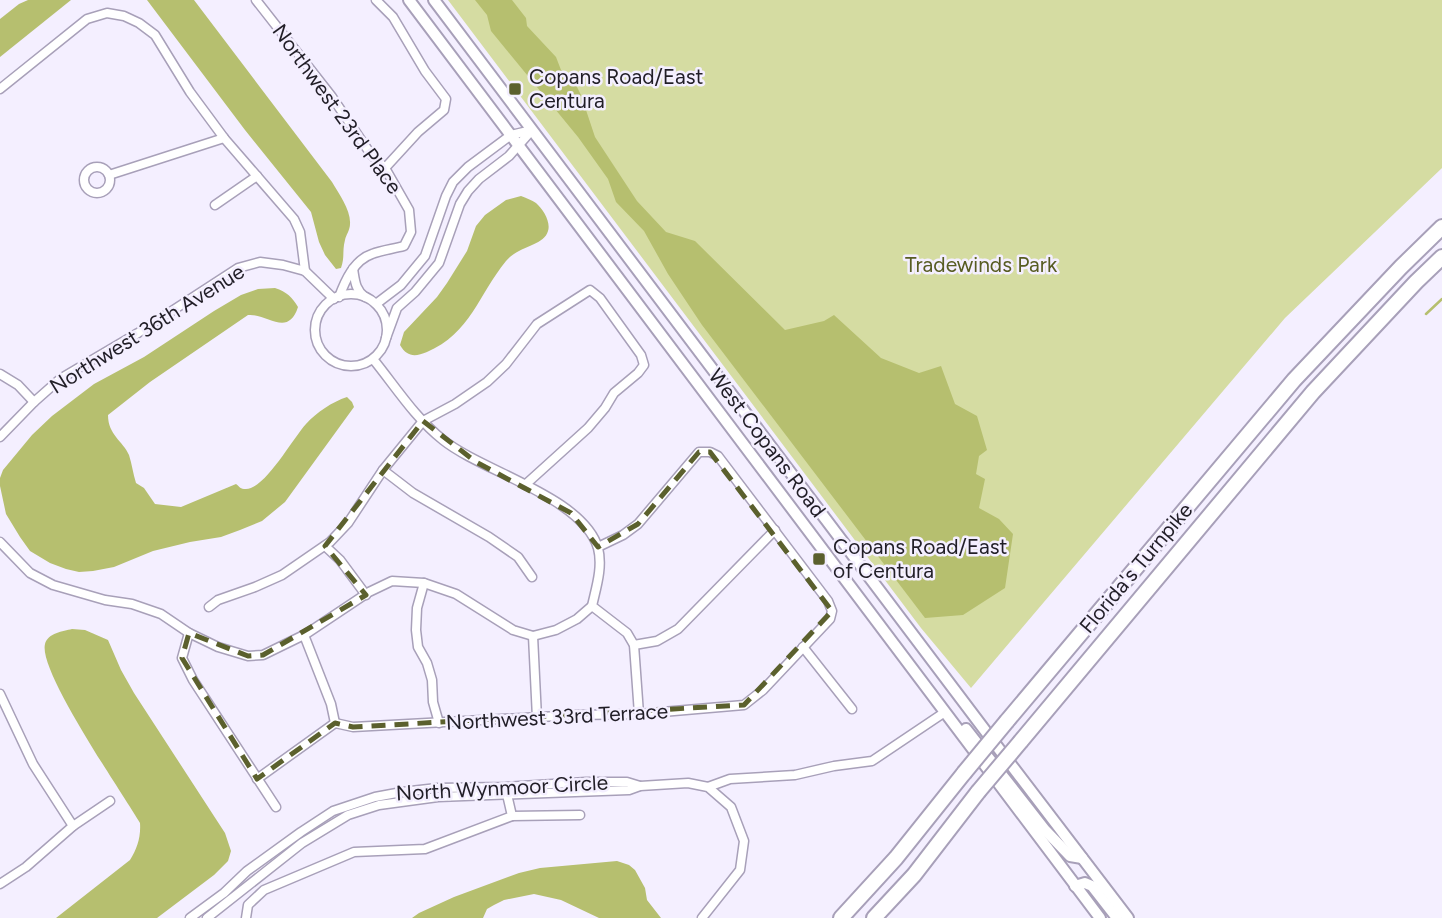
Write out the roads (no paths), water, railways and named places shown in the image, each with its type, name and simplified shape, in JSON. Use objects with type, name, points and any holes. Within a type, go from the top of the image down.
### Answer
[{"type":"highway","name":"Florida's Turnpike","points":[[841,918],[896,858],[1007,721],[1294,380],[1442,227]]},
{"type":"highway","name":"Florida's Turnpike","points":[[874,918],[914,875],[978,792],[1313,392],[1442,257]]},
{"type":"main road","name":"West Copans Road","points":[[409,0],[1100,918]]},
{"type":"main road","name":"West Copans Road","points":[[434,0],[1128,918]]},
{"type":"main road","points":[[810,533],[827,521]]},
{"type":"main road","points":[[945,712],[966,728],[1045,830],[1070,856],[1082,858]]},
{"type":"main road","points":[[1075,886],[1085,883],[1092,886],[1117,918]]},
{"type":"street","name":"Northwest 23rd Place","points":[[256,0],[332,97],[370,153],[385,168],[409,210],[411,232],[404,246],[372,254],[360,260],[353,269]]},
{"type":"street","points":[[376,0],[393,17],[425,71],[446,99],[444,110],[418,132],[385,168]]},
{"type":"street","points":[[0,89],[87,19],[107,13],[124,16],[139,23],[155,35],[190,92],[224,138],[294,219],[300,232],[305,271],[336,298]]},
{"type":"street","points":[[376,304],[401,285],[425,256],[453,182],[510,135],[532,130]]},
{"type":"street","points":[[353,269],[336,298],[320,314],[316,323],[316,334],[325,355],[334,362],[354,366],[373,359],[384,346],[397,308],[415,292],[439,263],[460,204],[468,191],[479,178],[509,156],[532,130]]},
{"type":"street","points":[[109,176],[224,138]]},
{"type":"street","points":[[215,205],[257,176]]},
{"type":"street","points":[[453,182],[468,191]]},
{"type":"street","name":"Northwest 36th Avenue","points":[[0,437],[60,379],[138,333],[238,268],[260,262],[305,271]]},
{"type":"street","points":[[415,268],[425,279]]},
{"type":"street","points":[[353,269],[360,294],[376,304],[383,314],[387,326],[386,338]]},
{"type":"street","points":[[209,607],[218,600],[282,575],[330,542],[348,523],[383,470],[423,421],[455,404],[487,382],[506,364],[537,324],[590,290],[600,299],[641,355],[644,365],[614,393],[588,428],[525,485]]},
{"type":"street","points":[[336,298],[348,295],[366,298]]},
{"type":"street","points":[[0,542],[30,573],[52,584],[161,614],[189,633],[218,647],[248,656],[263,655],[304,635],[392,581],[424,583],[456,594],[513,630],[534,636],[577,620],[592,606],[600,563],[598,547],[587,528],[550,498],[476,462],[443,440],[423,421],[373,359]]},
{"type":"street","points":[[0,374],[18,385],[34,402]]},
{"type":"street","points":[[598,547],[639,524],[699,452],[710,452],[718,456],[775,530],[678,629],[657,641],[635,645]]},
{"type":"street","points":[[383,470],[413,493],[518,557],[532,578]]},
{"type":"street","name":"Northwest 33rd Terrace","points":[[335,723],[353,727],[639,714],[744,705],[763,690],[830,619],[832,611],[828,601],[775,530]]},
{"type":"street","points":[[325,546],[366,595]]},
{"type":"street","points":[[424,583],[417,608],[416,630],[418,647],[432,680],[433,702],[439,723]]},
{"type":"street","points":[[592,606],[627,634],[635,645],[639,714]]},
{"type":"street","points":[[189,633],[182,658],[193,680],[276,807]]},
{"type":"street","points":[[257,779],[335,723],[331,704],[304,635]]},
{"type":"street","points":[[534,636],[537,718]]},
{"type":"street","points":[[803,647],[852,709]]},
{"type":"street","points":[[0,694],[33,764],[73,826]]},
{"type":"street","name":"North Wynmoor Circle","points":[[207,918],[302,843],[348,815],[379,805],[404,800],[586,782],[627,782],[640,786],[688,783],[708,787],[730,779],[795,775],[872,761],[945,712]]},
{"type":"street","points":[[702,918],[740,870],[744,841],[731,807],[708,787]]},
{"type":"street","name":"North Wynmoor Circle","points":[[190,918],[224,893],[247,871],[333,811],[375,797],[402,792],[437,788],[506,791]]},
{"type":"street","points":[[506,791],[512,816]]},
{"type":"street","points":[[0,884],[26,867],[73,826],[110,801]]},
{"type":"street","points":[[246,918],[248,905],[264,890],[355,852],[425,849],[512,816],[580,815]]},
{"type":"street","points":[[247,871],[264,890]]},
{"type":"waterway","points":[[1426,314],[1442,299]]},
{"type":"place","name":"Copans Road/East Centura","points":[[515,89]]},
{"type":"place","name":"Copans Road/East of Centura","points":[[819,559]]},
{"type":"park label","name":"Tradewinds Park","points":[[981,265]]}]
